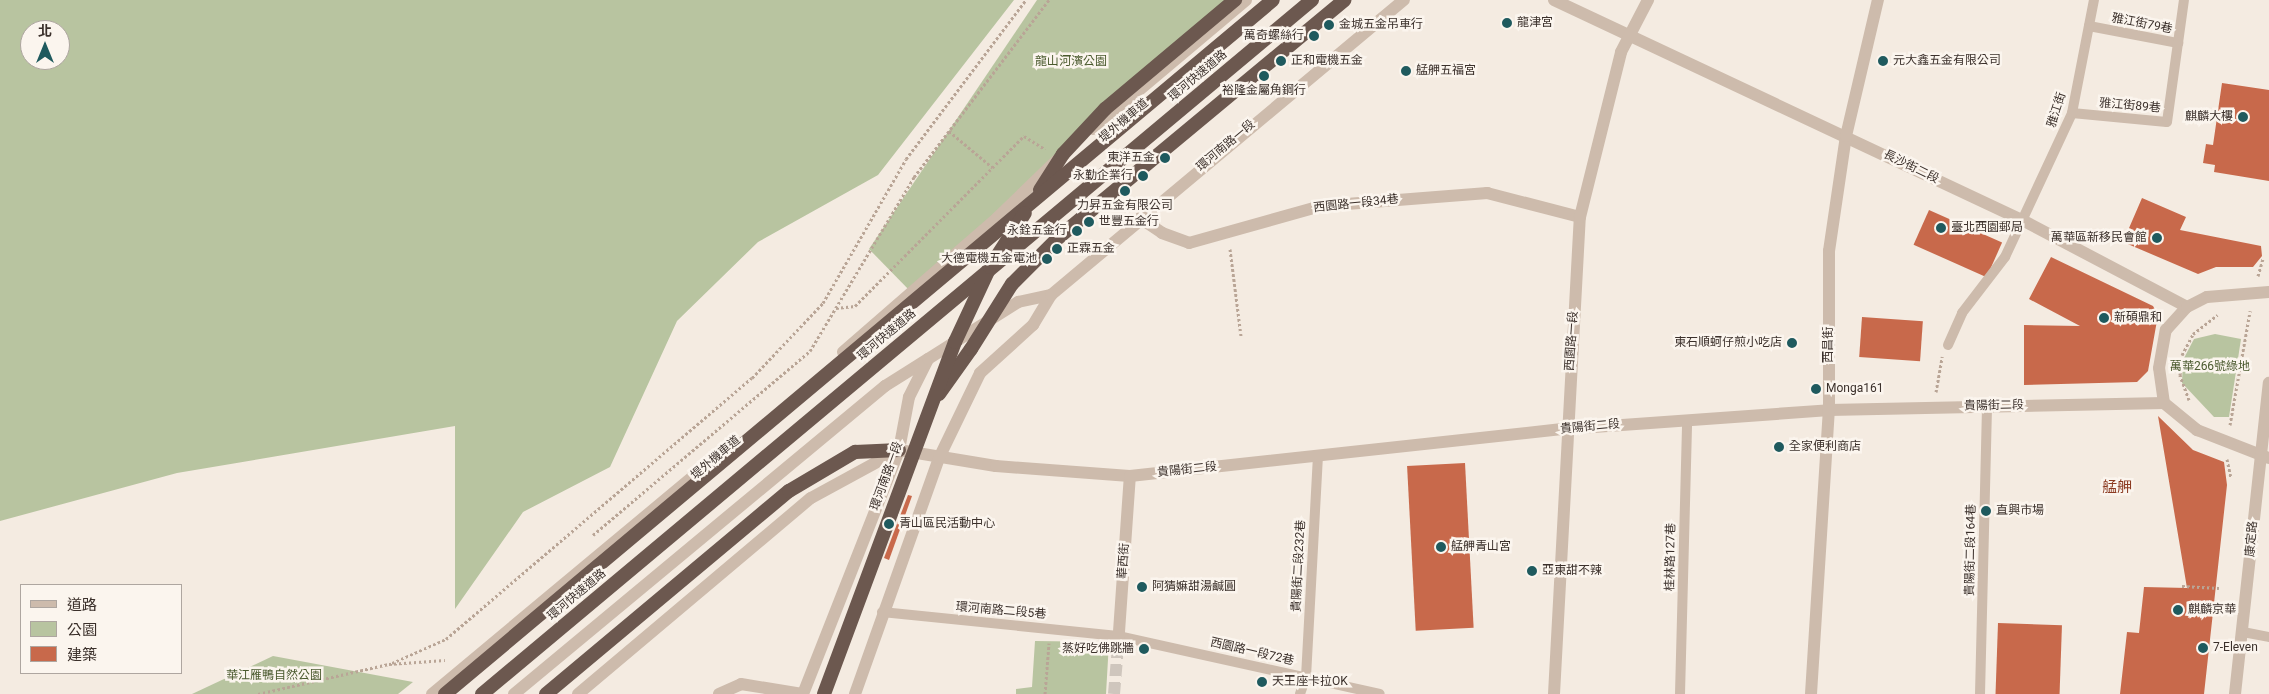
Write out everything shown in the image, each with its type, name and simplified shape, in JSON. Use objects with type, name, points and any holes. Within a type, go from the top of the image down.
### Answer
[{"type":"highway","points":[[824,694],[940,394],[955,342],[990,267],[1063,154],[1105,109],[1235,0]]},
{"type":"highway","name":"環河快速道路","points":[[445,694],[1272,0]]},
{"type":"highway","name":"環河快速道路","points":[[482,694],[1312,0]]},
{"type":"highway","points":[[940,394],[1012,284],[1059,238],[1344,0]]},
{"type":"highway","points":[[546,694],[789,491],[855,452],[899,450]]},
{"type":"street","name":"堤外機車道","points":[[432,694],[997,218],[1045,169],[1246,0]]},
{"type":"street","name":"堤外機車道","points":[[997,218],[1056,178],[1272,0]]},
{"type":"street","name":"環河南路一段","points":[[854,694],[939,458],[980,374],[1033,325],[1051,294],[1404,0]]},
{"type":"street","name":"長沙街二段","points":[[1554,0],[2024,221],[2187,308]]},
{"type":"street","name":"西園路一段","points":[[1554,694],[1566,429],[1580,217],[1621,52],[1632,36],[1648,0]]},
{"type":"street","name":"西昌街","points":[[1811,694],[1829,410],[1829,252],[1846,136],[1878,0]]},
{"type":"street","name":"西園路一段34巷","points":[[1140,218],[1162,233],[1188,242],[1228,233],[1320,206],[1487,193],[1580,217]]},
{"type":"street","points":[[2264,457],[2197,430],[2164,402],[2160,368],[2166,330],[2187,308],[2208,297],[2269,292]]},
{"type":"street","name":"環河南路一段","points":[[803,694],[899,450],[909,397],[928,359],[1018,302],[1051,294]]},
{"type":"street","points":[[514,694],[885,386],[928,359]]},
{"type":"street","name":"康定路","points":[[2235,694],[2264,457],[2269,384]]},
{"type":"street","name":"貴陽街二段","points":[[899,450],[939,458],[1130,476],[1566,429],[1687,420],[1829,410],[2164,402]]},
{"type":"street","points":[[578,694],[811,498],[899,450]]},
{"type":"street","name":"華西街","points":[[1118,641],[1130,476]]},
{"type":"street","points":[[719,694],[741,684],[803,694]]},
{"type":"lane","name":"雅江街","points":[[1948,345],[1962,313],[2005,257],[2024,221],[2072,113],[2094,0]]},
{"type":"lane","name":"雅江街79巷","points":[[2088,26],[2178,43],[2184,0]]},
{"type":"lane","name":"雅江街89巷","points":[[2072,113],[2167,122],[2178,43]]},
{"type":"lane","name":"貴陽街二段164巷","points":[[1980,694],[1987,406]]},
{"type":"lane","name":"桂林路127巷","points":[[1680,694],[1687,420]]},
{"type":"lane","name":"貴陽街二段232巷","points":[[1300,694],[1306,677],[1318,456]]},
{"type":"lane","name":"環河南路二段5巷","points":[[882,612],[1051,628],[1118,641]]},
{"type":"lane","points":[[2244,632],[2269,636]]},
{"type":"lane","name":"西園路一段72巷","points":[[1118,641],[1306,677],[1380,694]]},
{"type":"path","points":[[389,664],[446,638],[752,378],[823,303],[906,159],[1026,0]]},
{"type":"path","points":[[589,538],[810,351],[914,177],[1049,0]]},
{"type":"path","points":[[949,131],[993,168]]},
{"type":"path","points":[[836,308],[855,306],[1024,136],[1045,149]]},
{"type":"path","points":[[1228,233],[1241,336]]},
{"type":"path","points":[[2231,478],[2227,442],[2248,318],[2263,259]]},
{"type":"path","points":[[2243,311],[2248,318]]},
{"type":"path","points":[[2192,405],[2183,391],[2182,355],[2194,334],[2223,312]]},
{"type":"path","points":[[1935,408],[1937,369],[1948,345]]},
{"type":"path","points":[[2224,426],[2230,424]]},
{"type":"path","points":[[2182,586],[2219,588]]},
{"type":"path","points":[[1045,694],[1051,628]]},
{"type":"path","points":[[258,694],[389,664],[445,661],[452,654]]},
{"type":"green space","points":[[0,0],[1014,0],[878,175],[758,242],[677,321],[610,467],[523,512],[455,609],[455,426],[177,473],[0,521]]},
{"type":"green space","name":"龍山河濱公園","points":[[1037,0],[1232,0],[912,293],[869,249]]},
{"type":"green space","name":"萬華266號綠地","points":[[2215,334],[2241,339],[2229,417],[2214,417],[2182,383],[2183,360],[2194,339]]},
{"type":"green space","points":[[1035,641],[1109,642],[1106,694],[1016,694],[1016,689],[1032,687]]},
{"type":"green space","name":"華江雁鴨自然公園","points":[[273,656],[413,682],[398,694],[192,694]]},
{"type":"building","name":"麒麟大樓","points":[[2222,83],[2269,90],[2269,181],[2214,172],[2215,165],[2203,163],[2206,144],[2213,145]]},
{"type":"building","name":"萬華區新移民會館","points":[[2142,198],[2186,217],[2180,230],[2261,246],[2262,256],[2253,267],[2216,267],[2198,274],[2123,242]]},
{"type":"building","points":[[1929,210],[2002,243],[1987,277],[1914,245]]},
{"type":"building","name":"新碩鼎和","points":[[2051,257],[2153,306],[2158,315],[2148,371],[2137,382],[2024,385],[2024,325],[2080,326],[2029,299]]},
{"type":"building","points":[[1862,317],[1923,321],[1920,361],[1859,357]]},
{"type":"building","points":[[2158,416],[2193,450],[2224,462],[2227,485],[2204,694],[2120,694],[2127,632],[2139,633],[2144,587],[2187,588]]},
{"type":"building","name":"艋舺青山宮","points":[[1465,463],[1474,628],[1416,631],[1407,466]]},
{"type":"building","points":[[908,495],[912,496],[889,560],[884,558]]},
{"type":"building","points":[[1998,623],[2062,625],[2060,694],[1996,694]]},
{"type":"tunnel","points":[[1114,694],[1118,646]]},
{"type":"place","name":"龍津宮","points":[[1507,23]]},
{"type":"place","name":"金城五金吊車行","points":[[1329,25]]},
{"type":"place","name":"萬奇螺絲行","points":[[1314,36]]},
{"type":"place","name":"正和電機五金","points":[[1281,61]]},
{"type":"place","name":"元大鑫五金有限公司","points":[[1883,61]]},
{"type":"place","name":"艋舺五福宮","points":[[1406,71]]},
{"type":"place","name":"裕隆金屬角鋼行","points":[[1264,76]]},
{"type":"place","name":"麒麟大樓","points":[[2243,117]]},
{"type":"place","name":"東洋五金","points":[[1165,158]]},
{"type":"place","name":"永勤企業行","points":[[1143,176]]},
{"type":"place","name":"力昇五金有限公司","points":[[1125,191]]},
{"type":"place","name":"世豐五金行","points":[[1089,222]]},
{"type":"place","name":"臺北西園郵局","points":[[1941,228]]},
{"type":"place","name":"永銓五金行","points":[[1077,231]]},
{"type":"place","name":"萬華區新移民會館","points":[[2157,238]]},
{"type":"place","name":"正霖五金","points":[[1057,249]]},
{"type":"place","name":"大德電機五金電池","points":[[1047,259]]},
{"type":"place","name":"新碩鼎和","points":[[2104,318]]},
{"type":"place","name":"東石順蚵仔煎小吃店","points":[[1792,343]]},
{"type":"place","name":"Monga161","points":[[1816,389]]},
{"type":"place","name":"全家便利商店","points":[[1779,447]]},
{"type":"place","name":"直興市場","points":[[1986,511]]},
{"type":"place","name":"青山區民活動中心","points":[[889,524]]},
{"type":"place","name":"艋舺青山宮","points":[[1441,547]]},
{"type":"place","name":"亞東甜不辣","points":[[1532,571]]},
{"type":"place","name":"阿猜嫲甜湯鹹圓","points":[[1142,587]]},
{"type":"place","name":"麒麟京華","points":[[2178,610]]},
{"type":"place","name":"7-Eleven","points":[[2203,648]]},
{"type":"place","name":"蒸好吃佛跳牆","points":[[1144,649]]},
{"type":"place","name":"天王座卡拉OK","points":[[1262,682]]},
{"type":"district","name":"艋舺","points":[[2117,488]]}]
